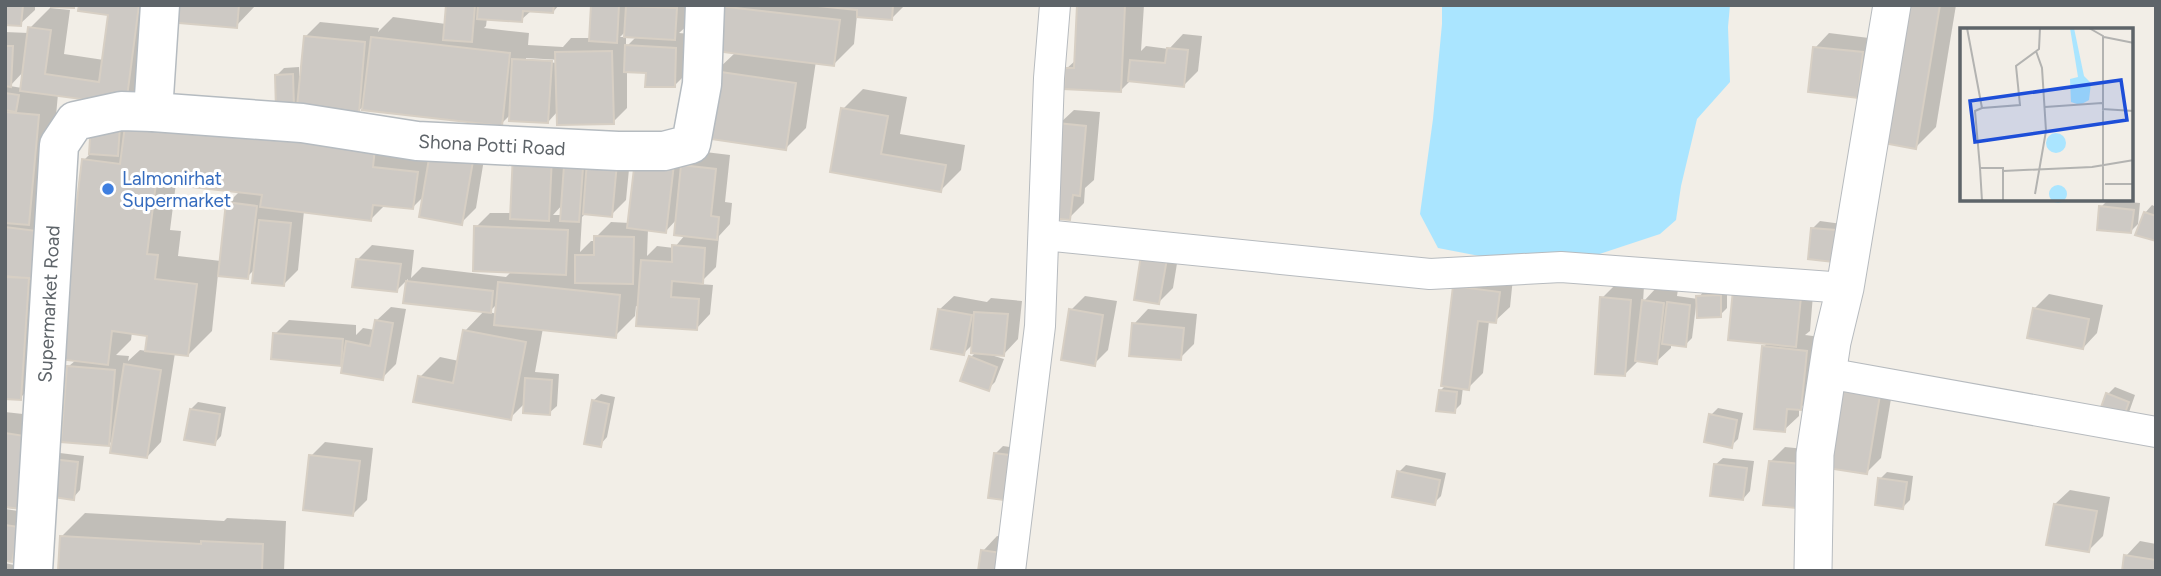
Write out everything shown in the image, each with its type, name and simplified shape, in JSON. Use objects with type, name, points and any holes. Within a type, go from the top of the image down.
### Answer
[{"type":"main road","points":[[153,112],[159,5]]},
{"type":"main road","name":"Shona Potti Road","points":[[153,112],[302,123],[417,141],[664,151],[691,144],[702,84],[705,5]]},
{"type":"main road","name":"Supermarket Road","points":[[33,571],[59,145],[75,121],[121,111],[153,112]]},
{"type":"street","points":[[1010,571],[1040,326],[1049,78],[1055,5]]},
{"type":"street","points":[[1814,571],[1815,454],[1892,5]]},
{"type":"street","points":[[1044,235],[1430,274],[1561,267],[1845,288]]},
{"type":"street","points":[[1828,373],[2156,432]]},
{"type":"water","points":[[1442,5],[1730,5],[1730,82],[1697,119],[1676,220],[1660,234],[1539,274],[1495,259],[1438,248],[1420,214],[1433,119]]},
{"type":"building","points":[[5,5],[23,5],[21,26],[5,25]]},
{"type":"building","points":[[74,5],[74,8],[51,7]]},
{"type":"building","points":[[79,5],[139,5],[126,105],[20,91],[28,27],[51,30],[45,74],[99,82],[108,15],[78,11]]},
{"type":"building","points":[[169,5],[239,5],[237,28],[168,22]]},
{"type":"building","points":[[446,5],[475,5],[472,42],[443,40]]},
{"type":"building","points":[[478,5],[554,5],[553,13],[523,11],[522,22],[477,19]]},
{"type":"building","points":[[591,5],[619,5],[617,43],[589,41]]},
{"type":"building","points":[[808,5],[893,5],[892,20],[857,17],[857,10]]},
{"type":"building","points":[[1077,5],[1125,5],[1121,92],[1064,89],[1065,68],[1074,68]]},
{"type":"building","points":[[1900,5],[1940,5],[1916,149],[1878,142]]},
{"type":"building","points":[[626,6],[677,8],[675,40],[624,37]]},
{"type":"building","points":[[719,6],[840,20],[834,66],[715,51]]},
{"type":"building","points":[[304,36],[365,42],[359,113],[297,107]]},
{"type":"building","points":[[371,37],[510,53],[502,126],[362,110]]},
{"type":"building","points":[[625,45],[676,48],[675,87],[645,87],[646,73],[624,72]]},
{"type":"building","points":[[5,46],[13,46],[11,87],[5,86]]},
{"type":"building","points":[[1813,47],[1863,52],[1858,98],[1808,92]]},
{"type":"building","points":[[1167,48],[1188,50],[1184,87],[1128,81],[1130,60],[1165,63]]},
{"type":"building","points":[[612,51],[614,124],[557,125],[555,52]]},
{"type":"building","points":[[512,59],[552,61],[548,123],[509,121]]},
{"type":"building","points":[[714,71],[796,83],[786,150],[704,138]]},
{"type":"building","points":[[293,74],[294,108],[276,109],[275,75]]},
{"type":"building","points":[[5,93],[19,95],[16,112],[5,110]]},
{"type":"building","points":[[841,108],[888,116],[881,154],[946,165],[941,192],[830,172]]},
{"type":"building","points":[[5,112],[39,115],[29,225],[5,223]]},
{"type":"building","points":[[126,118],[375,148],[373,167],[418,172],[413,209],[373,205],[371,221],[260,207],[262,195],[156,183],[147,254],[158,255],[155,279],[197,284],[188,356],[145,351],[147,336],[112,331],[108,365],[58,359],[82,159],[120,164]]},
{"type":"building","points":[[91,123],[120,126],[118,156],[89,154]]},
{"type":"building","points":[[1057,123],[1086,126],[1080,196],[1073,195],[1070,220],[1050,218]]},
{"type":"building","points":[[431,147],[474,155],[462,225],[419,217]]},
{"type":"building","points":[[565,152],[584,154],[579,222],[560,221]]},
{"type":"building","points":[[513,153],[552,156],[549,221],[510,219]]},
{"type":"building","points":[[635,160],[674,164],[666,233],[627,228]]},
{"type":"building","points":[[587,161],[617,163],[612,217],[583,214]]},
{"type":"building","points":[[681,165],[716,169],[711,216],[719,217],[717,240],[674,235]]},
{"type":"building","points":[[226,202],[257,206],[248,279],[218,276]]},
{"type":"building","points":[[2099,206],[2134,210],[2131,233],[2097,230]]},
{"type":"building","points":[[2144,212],[2156,216],[2156,241],[2135,235]]},
{"type":"building","points":[[259,220],[291,223],[284,286],[252,283]]},
{"type":"building","points":[[474,226],[568,230],[566,275],[473,271]]},
{"type":"building","points":[[5,227],[45,232],[39,280],[5,276]]},
{"type":"building","points":[[1811,228],[1836,230],[1833,262],[1808,259]]},
{"type":"building","points":[[594,236],[634,237],[633,284],[575,283],[575,255],[594,255]]},
{"type":"building","points":[[672,245],[705,248],[703,284],[672,281],[671,297],[699,299],[697,330],[636,326],[641,260],[672,262]]},
{"type":"building","points":[[1142,249],[1168,253],[1159,304],[1134,300]]},
{"type":"building","points":[[356,259],[401,264],[397,292],[352,287]]},
{"type":"building","points":[[5,277],[29,278],[21,400],[5,399]]},
{"type":"building","points":[[406,281],[493,291],[491,313],[403,303]]},
{"type":"building","points":[[498,282],[620,295],[616,338],[494,325]]},
{"type":"building","points":[[1453,286],[1500,292],[1496,323],[1478,321],[1469,390],[1441,386]]},
{"type":"building","points":[[1733,290],[1801,297],[1796,347],[1728,340]]},
{"type":"building","points":[[1721,295],[1721,317],[1697,318],[1696,296]]},
{"type":"building","points":[[1600,297],[1631,300],[1625,376],[1595,374]]},
{"type":"building","points":[[1642,300],[1664,303],[1657,364],[1635,361]]},
{"type":"building","points":[[1667,302],[1690,305],[1686,347],[1662,344]]},
{"type":"building","points":[[2033,308],[2089,319],[2083,349],[2027,338]]},
{"type":"building","points":[[938,309],[972,315],[964,355],[931,349]]},
{"type":"building","points":[[1069,309],[1103,315],[1095,366],[1061,360]]},
{"type":"building","points":[[974,312],[1008,314],[1004,356],[971,353]]},
{"type":"building","points":[[375,320],[393,323],[383,380],[341,373],[346,341],[370,346]]},
{"type":"building","points":[[1132,323],[1184,328],[1181,360],[1129,356]]},
{"type":"building","points":[[463,330],[526,342],[511,420],[413,402],[418,376],[453,383]]},
{"type":"building","points":[[273,333],[343,339],[341,366],[271,359]]},
{"type":"building","points":[[1762,346],[1807,351],[1801,410],[1787,409],[1785,432],[1754,429]]},
{"type":"building","points":[[969,356],[997,367],[989,391],[960,381]]},
{"type":"building","points":[[124,364],[161,370],[147,458],[110,453]]},
{"type":"building","points":[[67,366],[115,370],[109,446],[61,442]]},
{"type":"building","points":[[525,378],[552,380],[550,415],[523,413]]},
{"type":"building","points":[[1841,382],[1881,389],[1867,474],[1827,468]]},
{"type":"building","points":[[1439,390],[1457,392],[1455,413],[1436,411]]},
{"type":"building","points":[[2106,393],[2129,402],[2121,424],[2098,416]]},
{"type":"building","points":[[592,400],[609,404],[601,447],[584,444]]},
{"type":"building","points":[[190,409],[220,414],[215,445],[184,440]]},
{"type":"building","points":[[1709,414],[1737,420],[1732,448],[1704,442]]},
{"type":"building","points":[[5,433],[31,437],[21,509],[5,507]]},
{"type":"building","points":[[994,453],[1017,456],[1011,501],[988,498]]},
{"type":"building","points":[[309,455],[360,461],[353,516],[303,510]]},
{"type":"building","points":[[51,459],[78,462],[74,500],[46,496]]},
{"type":"building","points":[[1769,461],[1801,464],[1796,508],[1763,505]]},
{"type":"building","points":[[1714,464],[1747,468],[1743,500],[1710,496]]},
{"type":"building","points":[[1397,471],[1440,480],[1435,505],[1392,497]]},
{"type":"building","points":[[1878,478],[1907,482],[1903,509],[1875,505]]},
{"type":"building","points":[[2054,504],[2097,511],[2089,552],[2046,545]]},
{"type":"building","points":[[5,525],[19,527],[12,562],[5,561]]},
{"type":"building","points":[[60,536],[201,544],[201,541],[263,544],[262,571],[58,571]]},
{"type":"building","points":[[981,550],[1008,554],[1006,571],[978,571]]},
{"type":"building","points":[[2124,555],[2156,560],[2156,571],[2122,571]]},
{"type":"place","name":"Lalmonirhat Supermarket","points":[[108,189]]}]
